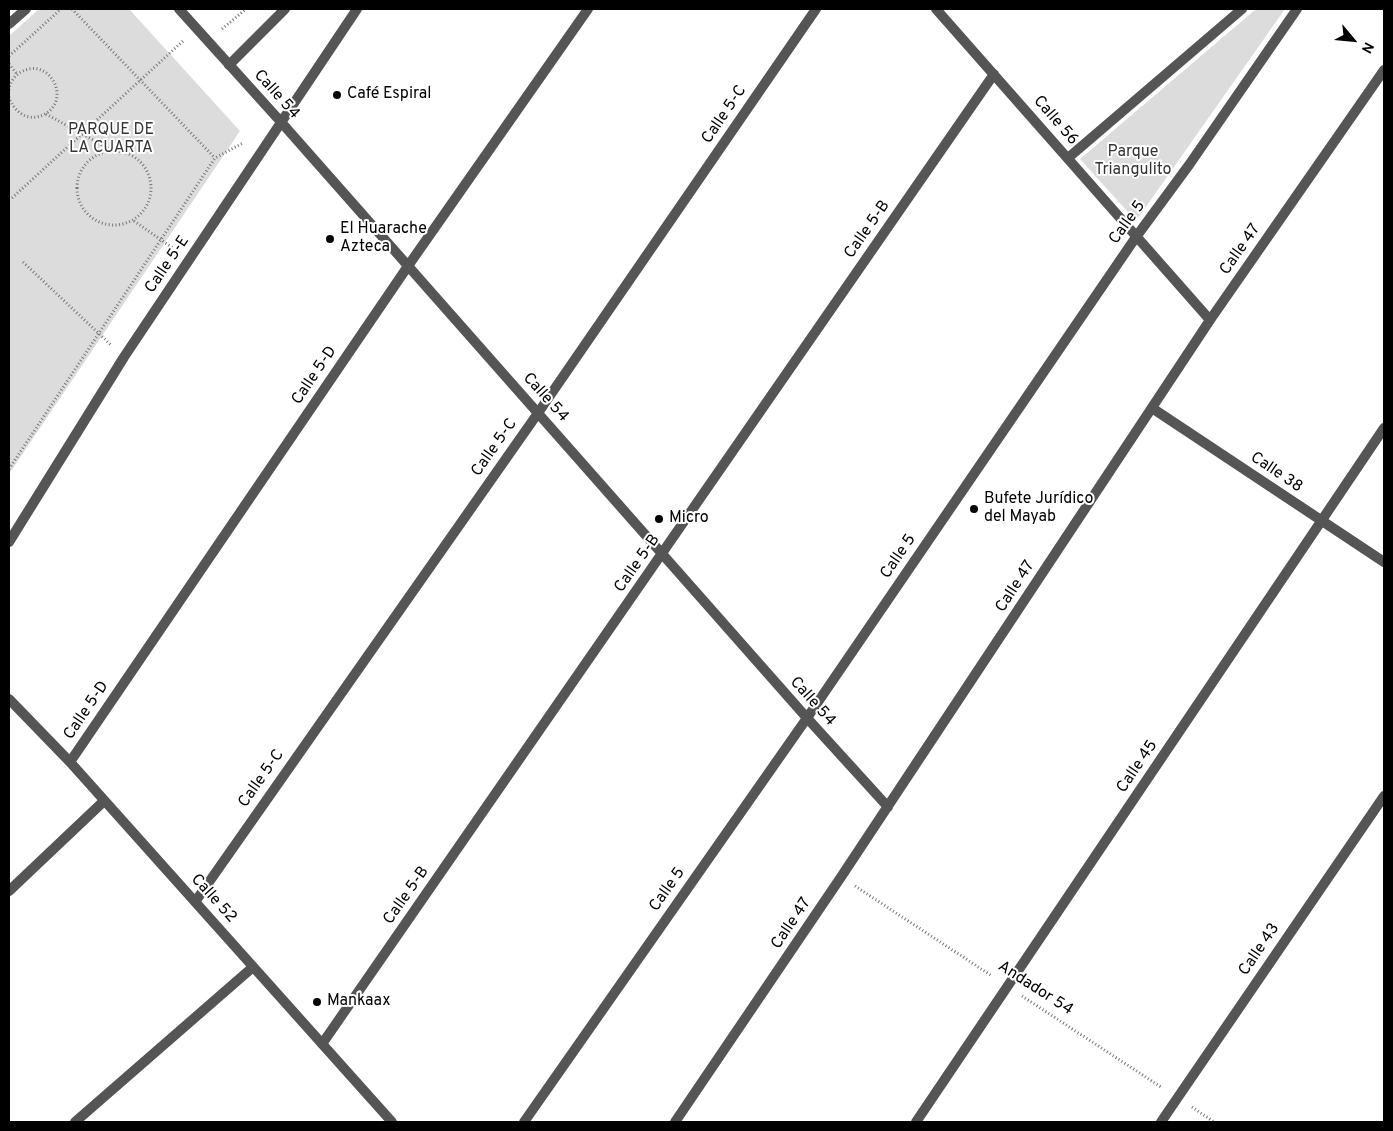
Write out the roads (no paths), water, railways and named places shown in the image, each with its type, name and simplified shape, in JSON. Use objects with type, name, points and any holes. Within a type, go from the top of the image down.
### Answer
[{"type":"street","points":[[9,24],[26,9]]},
{"type":"street","name":"Calle 54","points":[[179,9],[888,807]]},
{"type":"street","points":[[229,65],[285,9]]},
{"type":"street","name":"Calle 5-E","points":[[9,542],[124,357],[355,9]]},
{"type":"street","name":"Calle 5-D","points":[[70,762],[408,266],[588,9]]},
{"type":"street","name":"Calle 5-C","points":[[195,902],[538,413],[816,9]]},
{"type":"street","name":"Calle 56","points":[[936,9],[1210,320]]},
{"type":"street","points":[[1068,158],[1242,9]]},
{"type":"street","name":"Calle 5","points":[[524,1122],[807,718],[1136,237],[1189,165],[1297,9]]},
{"type":"street","name":"Calle 47","points":[[675,1122],[888,807],[1210,320],[1384,70]]},
{"type":"street","name":"Calle 5-B","points":[[322,1044],[994,74]]},
{"type":"street","name":"Calle 38","points":[[1152,408],[1384,562]]},
{"type":"street","name":"Calle 45","points":[[916,1122],[1384,428]]},
{"type":"street","name":"Calle 52","points":[[9,699],[70,762],[392,1122]]},
{"type":"street","name":"Calle 43","points":[[1161,1122],[1384,796]]},
{"type":"street","points":[[9,891],[104,801]]},
{"type":"street","points":[[75,1122],[253,967]]},
{"type":"place","name":"Café Espiral","points":[[337,95]]},
{"type":"place","name":"El Huarache Azteca","points":[[330,239]]},
{"type":"place","name":"Bufete Jurídico del Mayab","points":[[974,509]]},
{"type":"place","name":"Micro","points":[[659,519]]},
{"type":"place","name":"Mankaax","points":[[317,1002]]},
{"type":"park label","name":"PARQUE DE LA CUARTA","points":[[111,140]]},
{"type":"park label","name":"Parque Triangulito","points":[[1133,162]]}]
